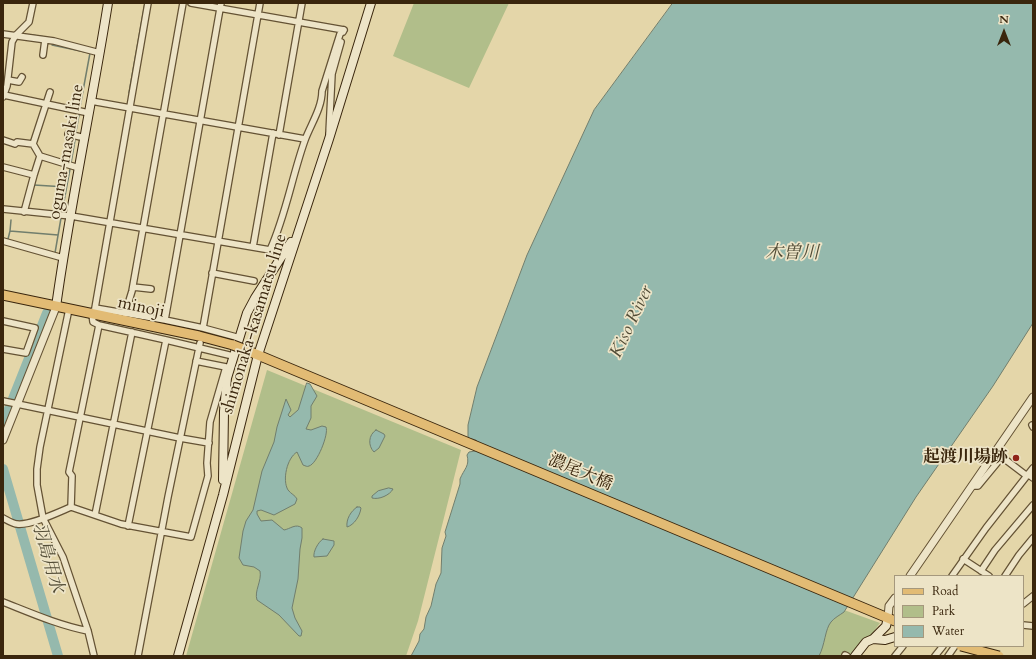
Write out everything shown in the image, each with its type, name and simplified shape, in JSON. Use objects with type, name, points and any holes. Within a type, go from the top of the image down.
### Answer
[{"type":"main road","name":"oguma-masaki line","points":[[56,307],[63,258],[108,3]]},
{"type":"main road","name":"shimonaka-kasamatsu line","points":[[178,656],[223,495],[258,356],[329,139],[371,3]]},
{"type":"main road","points":[[223,495],[225,405],[227,378],[233,356],[247,313],[289,246],[301,221]]},
{"type":"main road","name":"minoji","points":[[3,296],[56,307],[93,311],[199,336],[233,345],[269,360]]},
{"type":"main road","name":"濃尾大橋","points":[[269,360],[887,618]]},
{"type":"main road","points":[[855,656],[866,642],[873,639],[886,626],[887,618]]},
{"type":"main road","points":[[873,639],[885,640],[894,637]]},
{"type":"main road","points":[[965,647],[999,656]]},
{"type":"street","points":[[33,3],[29,22],[16,35],[12,42],[8,80],[3,96],[89,113]]},
{"type":"street","points":[[148,3],[93,311],[93,322],[99,325],[166,340],[199,345],[233,356]]},
{"type":"street","points":[[125,314],[133,287],[183,3]]},
{"type":"street","points":[[191,3],[221,5],[258,14],[344,30]]},
{"type":"street","points":[[203,328],[260,3]]},
{"type":"street","points":[[279,135],[302,3]]},
{"type":"street","points":[[165,320],[221,5]]},
{"type":"street","points":[[329,139],[332,74],[344,30]]},
{"type":"street","points":[[3,209],[71,216],[270,250],[278,231],[305,139],[322,98],[322,91],[340,34],[344,30]]},
{"type":"street","points":[[3,34],[45,40],[100,53]]},
{"type":"street","points":[[44,54],[45,40]]},
{"type":"street","points":[[8,80],[20,82],[22,77]]},
{"type":"street","points":[[33,144],[43,125],[46,104],[50,92]]},
{"type":"street","points":[[91,101],[305,139]]},
{"type":"street","points":[[253,247],[273,133]]},
{"type":"street","points":[[68,134],[85,138]]},
{"type":"street","points":[[3,140],[15,144],[17,142],[33,144]]},
{"type":"street","points":[[33,144],[40,156],[79,168]]},
{"type":"street","points":[[24,212],[40,156]]},
{"type":"street","points":[[3,167],[34,175]]},
{"type":"street","points":[[3,241],[63,258]]},
{"type":"street","points":[[212,273],[254,281]]},
{"type":"street","points":[[133,287],[151,289]]},
{"type":"street","points":[[3,440],[16,403],[56,307]]},
{"type":"street","points":[[69,309],[40,447],[37,469],[37,485],[43,518],[63,558],[88,631],[94,656]]},
{"type":"street","points":[[93,311],[165,320],[240,338]]},
{"type":"street","points":[[3,321],[46,330]]},
{"type":"street","points":[[71,507],[72,476],[69,472],[99,325]]},
{"type":"street","points":[[3,349],[26,353],[37,328]]},
{"type":"street","points":[[95,515],[112,424],[132,332]]},
{"type":"street","points":[[128,526],[166,340]]},
{"type":"street","points":[[138,656],[161,532],[199,345]]},
{"type":"street","points":[[3,518],[18,524],[25,523],[71,507],[128,526],[191,537],[208,476],[210,422],[226,367],[196,361]]},
{"type":"street","points":[[911,575],[1033,397]]},
{"type":"street","points":[[6,401],[209,443]]},
{"type":"street","points":[[972,486],[978,486],[1002,457],[1029,476]]},
{"type":"street","points":[[953,575],[986,528],[1029,476],[1033,468]]},
{"type":"street","points":[[981,571],[995,550],[1033,505]]},
{"type":"street","points":[[1006,575],[1018,555],[1033,538]]},
{"type":"street","points":[[963,559],[987,575]]},
{"type":"street","points":[[1024,603],[1033,596]]},
{"type":"street","points":[[887,618],[890,606],[894,600]]},
{"type":"street","points":[[3,602],[53,622],[88,631]]},
{"type":"street","points":[[895,656],[902,647]]},
{"type":"street","points":[[935,656],[942,647]]},
{"type":"street","points":[[948,656],[954,647]]},
{"type":"street","points":[[982,656],[989,647]]},
{"type":"green space","points":[[414,3],[509,3],[469,88],[393,56]]},
{"type":"green space","points":[[267,370],[461,450],[418,621],[406,656],[186,656]]},
{"type":"green space","points":[[844,610],[880,623],[872,634],[862,642],[851,656],[818,656],[827,627],[830,622]]},
{"type":"water","name":"木曽川","points":[[673,3],[1033,3],[1033,323],[993,386],[916,497],[844,612],[834,619],[829,625],[819,656],[411,656],[419,641],[420,634],[424,629],[436,584],[441,573],[442,548],[446,536],[445,532],[460,484],[460,479],[468,462],[467,455],[469,452],[475,451],[478,442],[468,438],[468,425],[477,387],[527,255],[594,110]]},
{"type":"water","points":[[307,383],[310,384],[317,396],[311,406],[311,418],[306,429],[311,430],[322,426],[326,427],[326,436],[322,448],[312,464],[308,466],[303,465],[297,452],[293,455],[288,464],[285,481],[288,490],[297,499],[295,504],[274,515],[261,510],[257,511],[261,521],[272,520],[284,530],[295,526],[302,528],[298,579],[292,608],[295,618],[302,631],[301,636],[299,636],[279,615],[257,600],[256,593],[260,578],[260,571],[254,567],[243,565],[239,558],[243,531],[246,521],[253,510],[262,471],[274,442],[286,399],[291,410],[288,415],[290,417],[298,410]]},
{"type":"water","points":[[376,430],[385,436],[379,448],[374,452],[370,444],[370,438]]},
{"type":"water","points":[[389,488],[393,489],[387,495],[381,498],[372,498],[372,496],[378,491]]},
{"type":"water","points":[[357,507],[361,508],[358,517],[347,527],[349,516]]},
{"type":"water","points":[[323,539],[334,541],[334,545],[327,556],[314,557],[316,547]]},
{"type":"waterway","points":[[129,93],[145,3]]},
{"type":"waterway","points":[[31,35],[45,37]]},
{"type":"waterway","points":[[52,45],[90,53]]},
{"type":"waterway","points":[[80,107],[90,53]]},
{"type":"waterway","name":"羽島用水","points":[[76,131],[79,115]]},
{"type":"waterway","name":"羽島用水","points":[[71,163],[75,140]]},
{"type":"waterway","name":"羽島用水","points":[[62,212],[70,169]]},
{"type":"waterway","points":[[34,185],[66,187]]},
{"type":"waterway","name":"羽島用水","points":[[55,253],[61,218]]},
{"type":"waterway","points":[[11,220],[10,231],[58,235]]},
{"type":"waterway","points":[[8,239],[10,231]]},
{"type":"waterway","name":"羽島用水","points":[[3,424],[47,313]]},
{"type":"waterway","name":"羽島用水","points":[[10,400],[27,355]]},
{"type":"waterway","name":"羽島用水","points":[[3,417],[9,404]]},
{"type":"waterway","name":"羽島用水","points":[[3,469],[58,656]]},
{"type":"place","name":"起渡川場跡","points":[[1016,458]]},
{"type":"water label","name":"Kiso River","points":[[632,322]]}]
